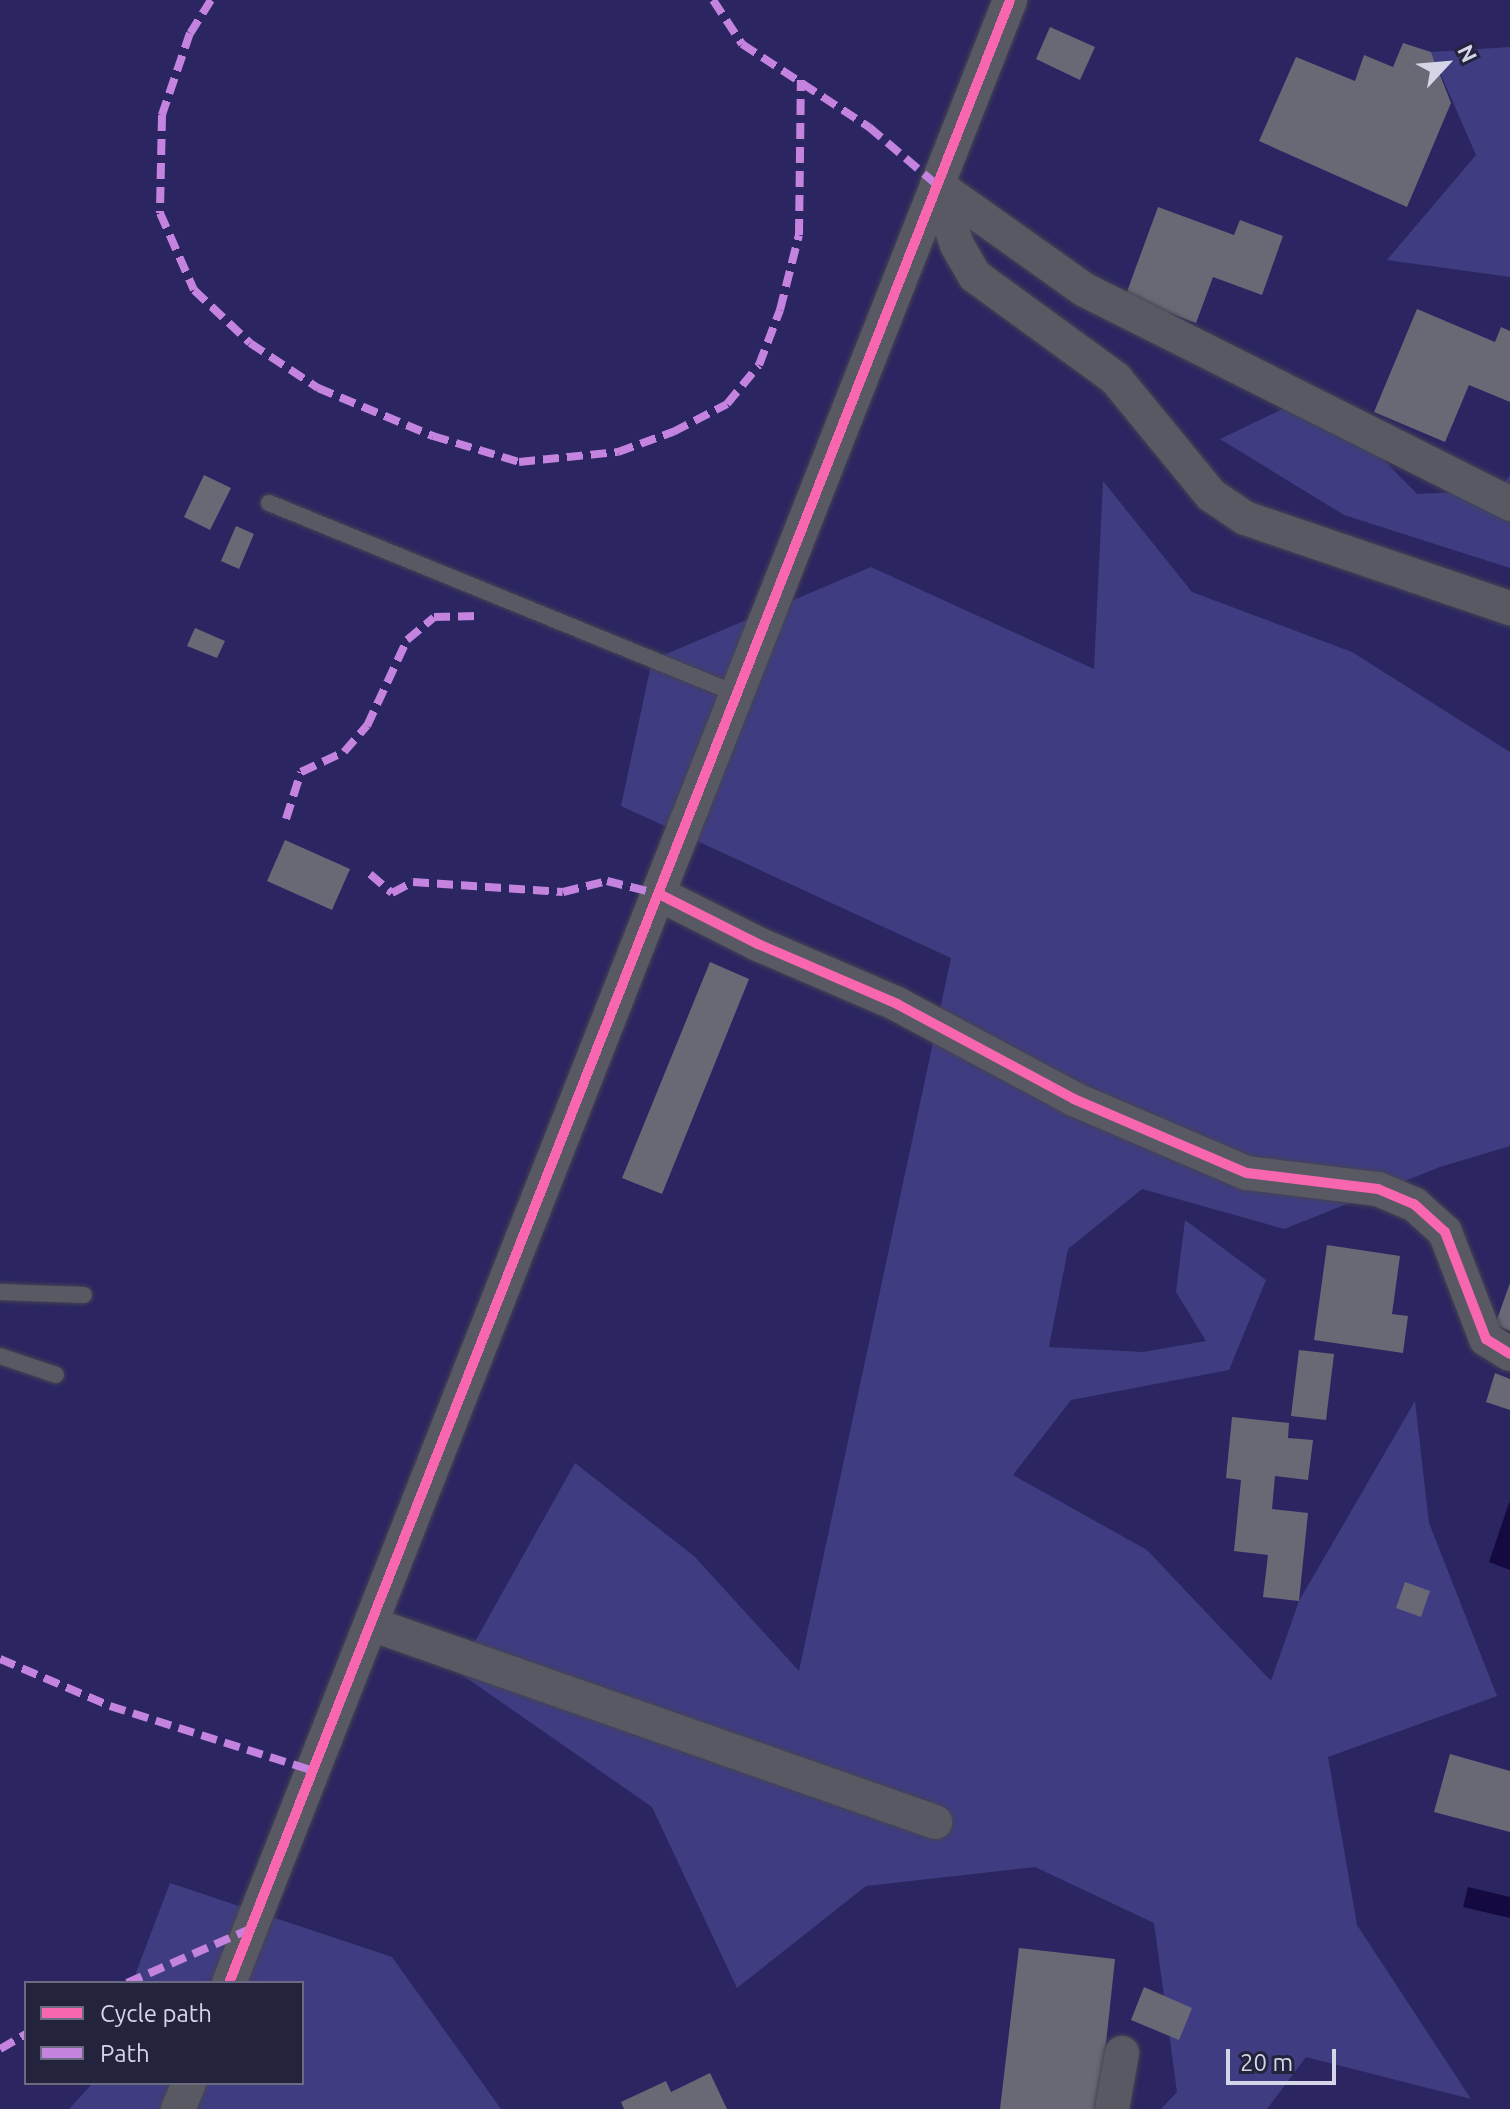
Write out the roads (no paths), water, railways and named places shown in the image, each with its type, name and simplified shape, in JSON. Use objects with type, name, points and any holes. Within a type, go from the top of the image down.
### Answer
[{"type":"street","points":[[230,1981],[1010,0]]},
{"type":"street","points":[[937,185],[1085,290],[1510,504]]},
{"type":"street","points":[[937,185],[957,245],[975,276],[1116,379],[1211,495],[1245,518],[1510,608]]},
{"type":"street","points":[[659,894],[758,944],[897,1004],[1074,1099],[1247,1173],[1378,1189],[1414,1204],[1445,1232],[1486,1339],[1510,1354]]},
{"type":"street","points":[[371,1624],[935,1822]]},
{"type":"street","points":[[1112,2109],[1122,2053]]},
{"type":"street","points":[[178,2109],[188,2085]]},
{"type":"lane","points":[[269,503],[737,694]]},
{"type":"lane","points":[[0,1292],[84,1295]]},
{"type":"lane","points":[[0,1356],[56,1375]]}]
